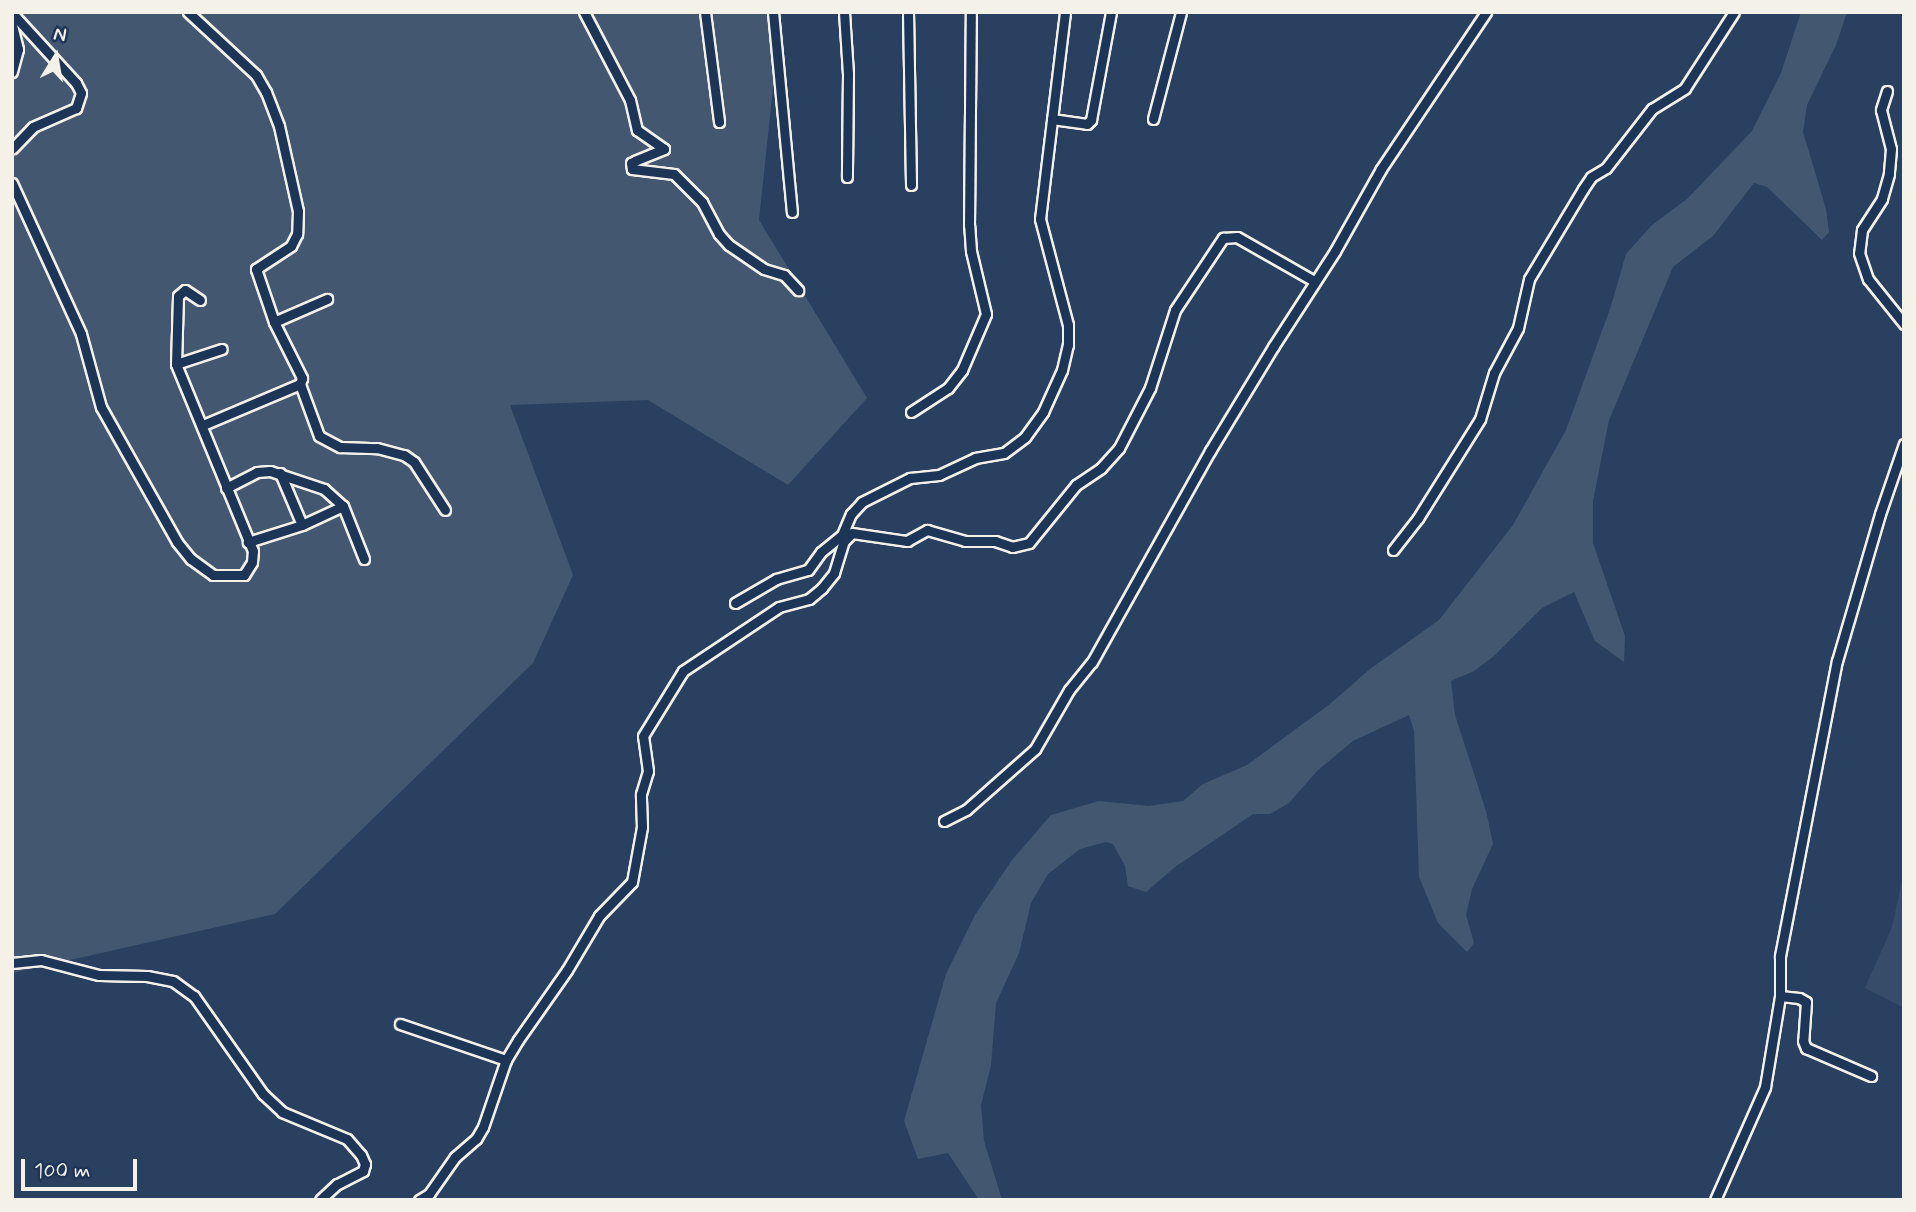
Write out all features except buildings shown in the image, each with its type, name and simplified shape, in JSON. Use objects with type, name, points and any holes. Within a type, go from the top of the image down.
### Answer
[{"type":"street","points":[[188,12],[256,75],[279,126],[298,211],[297,234],[290,246],[256,270],[274,322],[302,378],[300,384],[319,436],[340,447],[377,448],[404,455],[414,462],[445,510]]},
{"type":"street","points":[[584,12],[630,100],[637,130],[664,149],[631,163],[632,169],[674,174],[702,202],[719,234],[729,245],[764,269],[784,275],[798,290]]},
{"type":"street","points":[[705,12],[719,121]]},
{"type":"street","points":[[773,12],[792,212]]},
{"type":"street","points":[[844,12],[848,74],[847,177]]},
{"type":"street","points":[[908,12],[911,185]]},
{"type":"street","points":[[911,412],[948,388],[973,349],[986,314],[971,251],[971,12]]},
{"type":"street","points":[[419,1200],[429,1194],[448,1164],[480,1133],[506,1059],[595,922],[632,882],[642,827],[641,794],[648,771],[643,736],[658,716],[683,671],[779,607],[809,599],[816,593],[834,573],[851,514],[862,502],[910,478],[939,475],[975,458],[1004,453],[1025,437],[1043,412],[1062,370],[1068,345],[1068,325],[1040,219],[1065,12]]},
{"type":"street","points":[[1052,119],[1087,124],[1091,120],[1111,12]]},
{"type":"street","points":[[1153,119],[1181,12]]},
{"type":"street","points":[[944,821],[965,810],[1035,749],[1069,690],[1092,662],[1210,451],[1381,169],[1486,12]]},
{"type":"street","points":[[1393,551],[1418,518],[1480,419],[1494,373],[1518,328],[1530,279],[1583,189],[1591,177],[1606,168],[1651,109],[1685,88],[1734,12]]},
{"type":"street","points":[[12,13],[76,83],[81,93],[76,108],[33,127],[12,149]]},
{"type":"street","points":[[12,25],[18,49],[12,72]]},
{"type":"street","points":[[1886,91],[1881,110],[1891,149],[1889,174],[1882,199],[1862,230],[1859,253],[1868,279],[1904,324]]},
{"type":"street","points":[[12,183],[81,334],[101,407],[177,542],[191,559],[213,575],[230,577],[244,575],[249,569],[253,551],[176,364],[178,296],[185,290],[200,300]]},
{"type":"street","points":[[735,603],[776,579],[808,570],[818,555],[847,534],[907,541],[927,530],[965,541],[995,541],[1012,547],[1023,547],[1076,485],[1101,468],[1119,448],[1150,388],[1175,310],[1219,241],[1229,236],[1237,237],[1314,281]]},
{"type":"street","points":[[274,322],[327,299]]},
{"type":"street","points":[[176,364],[222,349]]},
{"type":"street","points":[[203,425],[300,384]]},
{"type":"street","points":[[1715,1200],[1765,1087],[1780,996],[1780,956],[1837,662],[1880,513],[1904,444]]},
{"type":"street","points":[[226,488],[257,472],[280,473],[324,489],[343,506],[364,559]]},
{"type":"street","points":[[280,473],[302,525]]},
{"type":"street","points":[[248,542],[302,525],[343,506]]},
{"type":"street","points":[[12,963],[41,960],[99,975],[147,976],[173,981],[194,996],[263,1094],[282,1112],[348,1139],[361,1155],[365,1164],[363,1171],[337,1184],[320,1200]]},
{"type":"street","points":[[1780,996],[1799,998],[1806,1002],[1806,1048],[1871,1076]]},
{"type":"street","points":[[400,1024],[506,1059]]},
{"type":"shaded area","points":[[12,12],[781,12],[759,220],[867,398],[788,485],[648,400],[510,405],[573,575],[533,663],[275,914],[12,973]]},
{"type":"shaded area","points":[[1801,12],[1847,12],[1836,45],[1807,105],[1803,132],[1826,209],[1829,232],[1822,240],[1767,187],[1754,183],[1713,236],[1673,267],[1609,420],[1593,501],[1593,543],[1625,636],[1624,662],[1595,641],[1574,592],[1542,608],[1494,656],[1474,671],[1451,681],[1455,715],[1486,811],[1493,844],[1472,889],[1466,915],[1474,943],[1467,952],[1438,923],[1419,877],[1414,731],[1409,715],[1353,741],[1317,771],[1289,803],[1270,814],[1253,814],[1175,867],[1146,892],[1128,886],[1125,866],[1113,844],[1106,842],[1080,849],[1048,874],[1031,903],[1019,953],[996,1003],[991,1065],[981,1105],[984,1141],[1002,1200],[979,1200],[948,1153],[918,1159],[904,1121],[946,974],[975,915],[1012,860],[1051,815],[1099,801],[1149,806],[1183,801],[1203,784],[1247,765],[1330,704],[1370,669],[1439,620],[1513,525],[1566,430],[1611,306],[1626,254],[1652,225],[1687,199],[1752,131],[1781,73]]},
{"type":"shaded area","points":[[1904,871],[1904,1008],[1865,988],[1892,927]]}]
